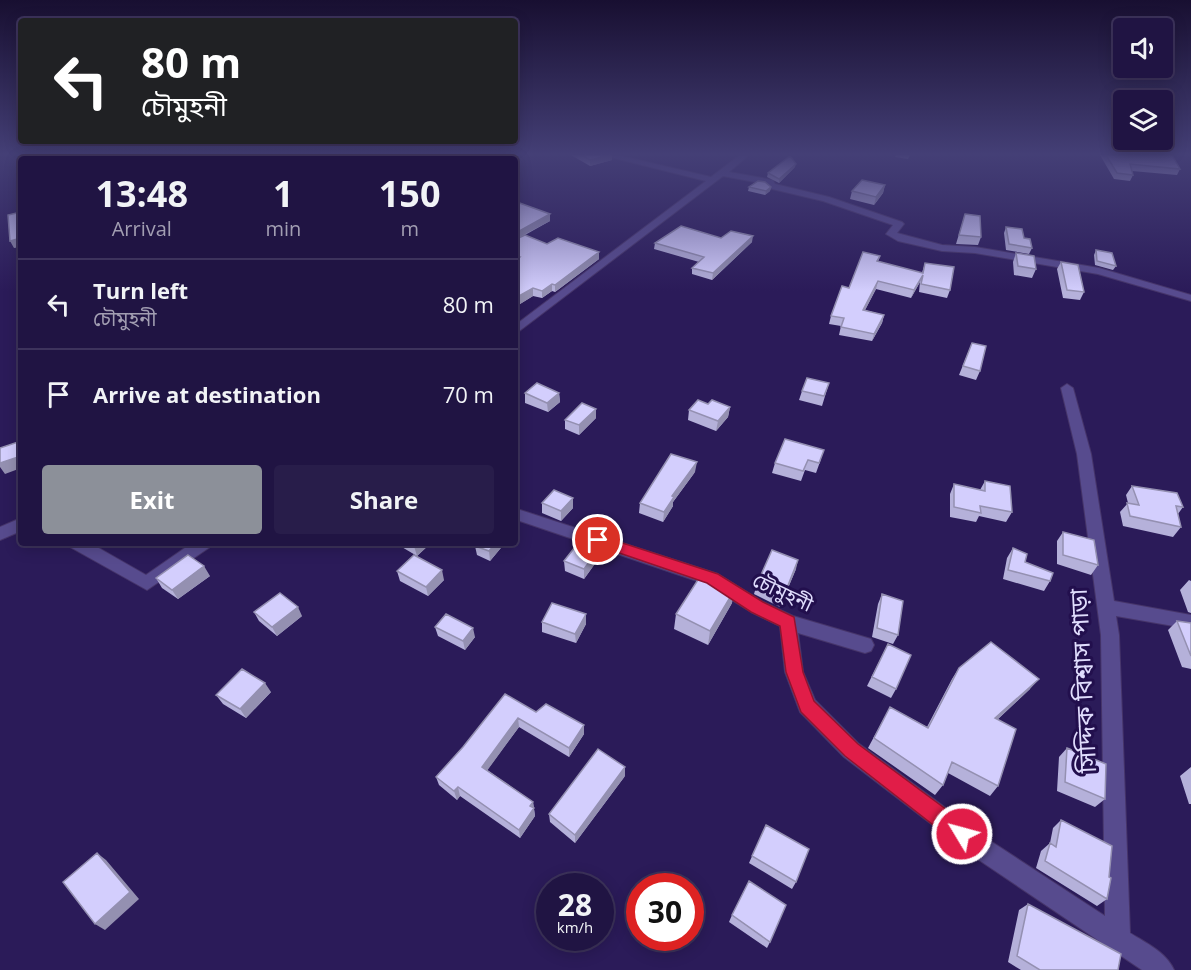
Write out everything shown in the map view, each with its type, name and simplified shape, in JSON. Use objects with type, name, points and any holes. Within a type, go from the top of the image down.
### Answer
[{"type":"street","points":[[518,329],[686,200]]},
{"type":"street","points":[[830,200],[899,224],[891,234],[901,239],[942,248],[975,250],[1099,271],[1191,298]]},
{"type":"street","name":"সিদ্দিক বিশ্বাস পাড়া","points":[[1067,388],[1084,454],[1109,608],[1118,938]]},
{"type":"street","name":"চৌমুহনী","points":[[518,514],[712,579],[757,607],[788,622],[865,645]]},
{"type":"street","points":[[0,534],[18,525]]},
{"type":"street","points":[[81,546],[147,584],[200,546]]},
{"type":"street","points":[[1109,608],[1191,622]]},
{"type":"street","points":[[788,622],[795,672],[807,706],[851,750],[981,848],[1118,938],[1161,970]]},
{"type":"building","points":[[518,202],[550,214],[518,232]]},
{"type":"building","points":[[18,213],[18,239],[10,241],[8,215]]},
{"type":"building","points":[[965,214],[980,216],[981,237],[959,235]]},
{"type":"building","points":[[681,226],[721,238],[731,231],[753,236],[713,273],[692,268],[704,257],[655,243]]},
{"type":"building","points":[[1006,227],[1022,229],[1024,238],[1030,239],[1032,248],[1009,244]]},
{"type":"building","points":[[525,235],[547,244],[558,238],[599,252],[555,285],[552,284],[542,291],[533,288],[519,296],[518,238]]},
{"type":"building","points":[[1096,250],[1112,253],[1116,266],[1097,261]]},
{"type":"building","points":[[863,252],[880,256],[877,261],[923,273],[925,263],[954,267],[950,290],[921,284],[923,275],[914,290],[878,281],[863,310],[884,315],[874,334],[841,327],[844,318],[831,316],[842,286],[849,288]]},
{"type":"building","points":[[1016,253],[1034,256],[1036,269],[1018,266]]},
{"type":"building","points":[[1061,262],[1078,265],[1084,292],[1067,290]]},
{"type":"building","points":[[972,343],[986,346],[980,371],[963,366]]},
{"type":"building","points":[[807,378],[829,383],[824,396],[802,391]]},
{"type":"building","points":[[537,383],[559,393],[547,403],[525,393]]},
{"type":"building","points":[[698,400],[708,404],[712,400],[730,407],[718,421],[689,410]]},
{"type":"building","points":[[582,403],[596,409],[579,425],[565,420]]},
{"type":"building","points":[[785,439],[824,450],[819,463],[808,460],[803,471],[775,463]]},
{"type":"building","points":[[18,442],[18,457],[0,463],[0,448]]},
{"type":"building","points":[[671,454],[697,462],[672,496],[674,497],[664,512],[640,503]]},
{"type":"building","points":[[985,481],[1010,486],[1012,512],[980,506],[981,513],[954,507],[954,484],[985,491]]},
{"type":"building","points":[[1132,486],[1177,493],[1183,507],[1176,506],[1181,527],[1130,516],[1127,503],[1139,505]]},
{"type":"building","points":[[554,490],[573,498],[561,511],[542,503]]},
{"type":"building","points":[[1063,532],[1094,540],[1098,565],[1063,555]]},
{"type":"building","points":[[583,537],[602,544],[584,569],[564,561]]},
{"type":"building","points":[[475,546],[493,546],[489,551]]},
{"type":"building","points":[[1013,548],[1027,554],[1025,562],[1053,573],[1050,581],[1008,570]]},
{"type":"building","points":[[772,550],[798,560],[783,598],[757,584]]},
{"type":"building","points":[[188,555],[204,566],[172,590],[156,578]]},
{"type":"building","points":[[414,555],[442,570],[426,587],[397,571]]},
{"type":"building","points":[[703,572],[735,589],[710,631],[676,614]]},
{"type":"building","points":[[280,593],[298,607],[272,627],[254,612]]},
{"type":"building","points":[[882,594],[903,601],[898,635],[877,628]]},
{"type":"building","points":[[552,603],[586,614],[575,634],[542,622]]},
{"type":"building","points":[[446,614],[473,628],[463,641],[435,627]]},
{"type":"building","points":[[1177,621],[1191,623],[1191,656]]},
{"type":"building","points":[[991,642],[1039,679],[995,718],[1016,729],[998,786],[952,762],[943,785],[874,738],[890,707],[928,728],[959,668]]},
{"type":"building","points":[[888,644],[911,655],[896,689],[872,677]]},
{"type":"building","points":[[242,669],[265,683],[240,709],[216,695]]},
{"type":"building","points":[[505,694],[536,712],[546,704],[584,725],[569,748],[518,718],[482,767],[533,802],[530,806],[534,808],[519,830],[458,787],[454,791],[436,777]]},
{"type":"building","points":[[1067,748],[1106,764],[1105,799],[1065,782]]},
{"type":"building","points":[[598,749],[625,767],[575,835],[549,814]]},
{"type":"building","points":[[1061,820],[1112,846],[1109,877],[1111,878],[1107,899],[1045,861],[1050,843],[1056,847]]},
{"type":"building","points":[[766,825],[809,849],[796,882],[752,856]]},
{"type":"building","points":[[97,853],[130,892],[95,924],[63,882]]},
{"type":"building","points":[[749,881],[786,905],[770,942],[732,915]]},
{"type":"building","points":[[1028,904],[1121,954],[1118,970],[1040,970],[1017,956]]},
{"type":"route","points":[[598,540],[712,579],[757,607],[788,622],[795,672],[807,706],[851,750],[962,834]]}]
